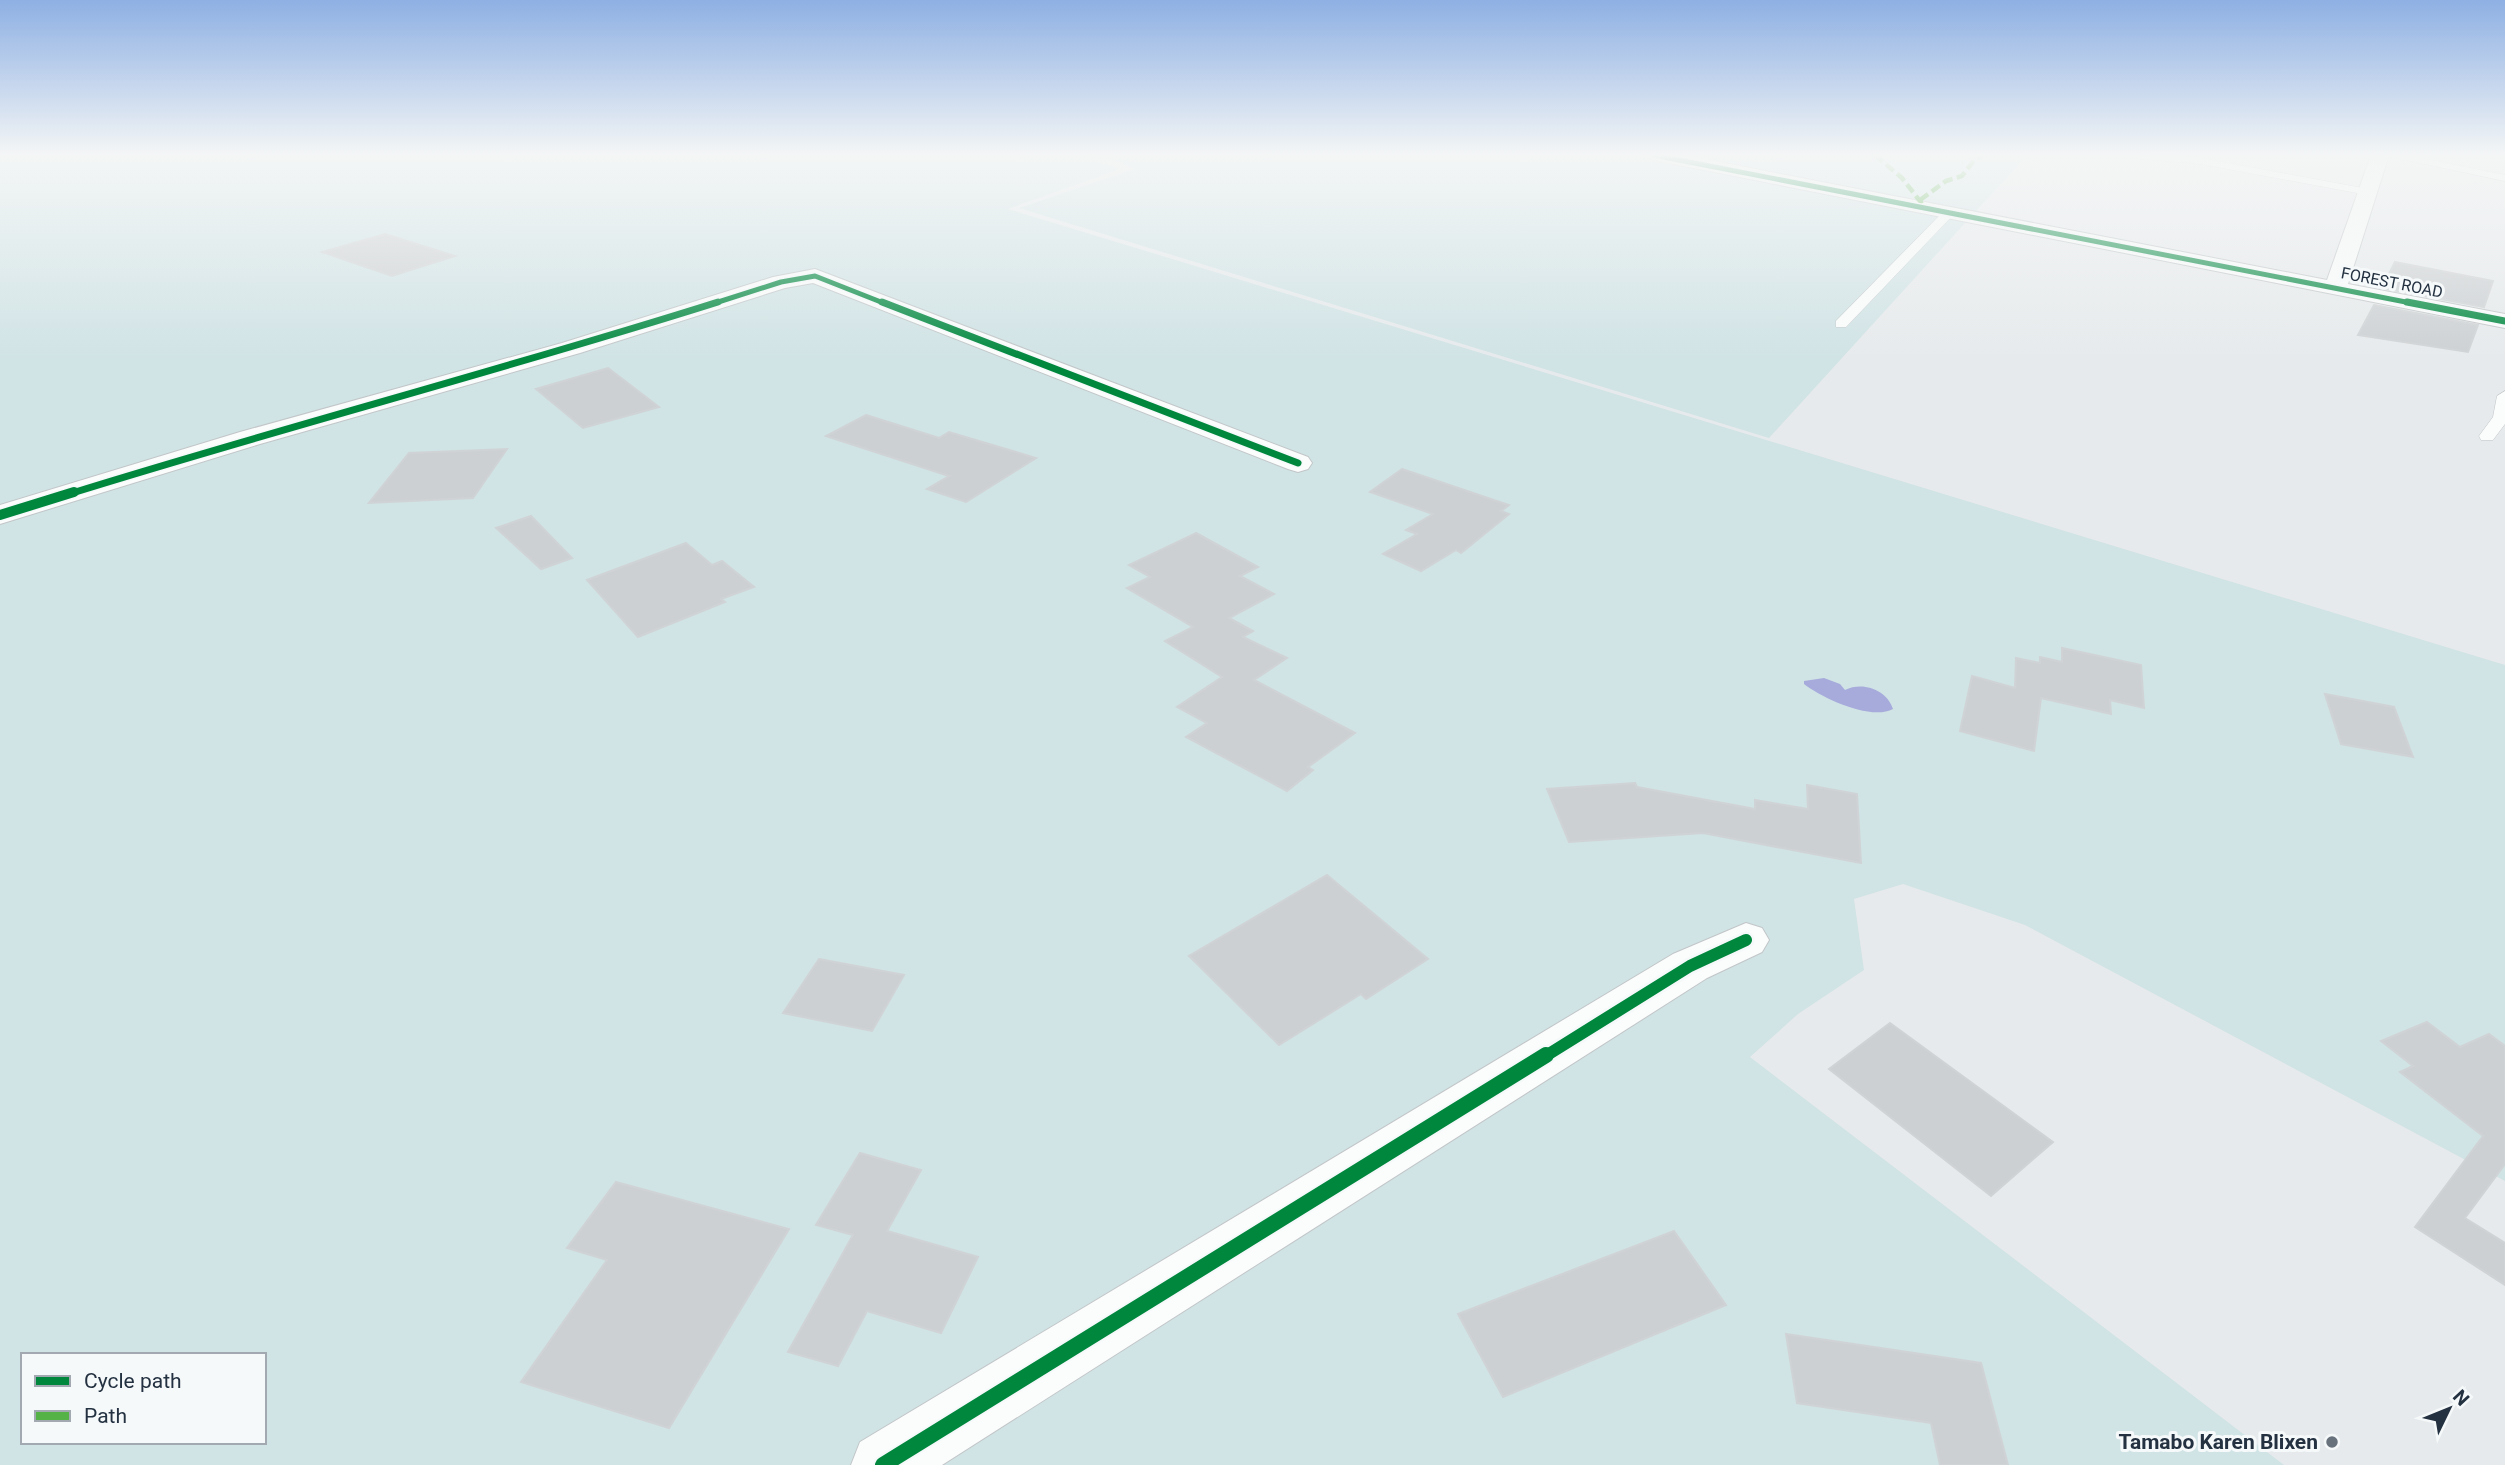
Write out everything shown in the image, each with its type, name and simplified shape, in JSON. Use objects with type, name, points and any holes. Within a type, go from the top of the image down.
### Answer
[{"type":"street","name":"FOREST ROAD","points":[[2009,223],[2505,321]]},
{"type":"street","points":[[2336,287],[2357,223]]},
{"type":"street","points":[[0,515],[250,438],[571,348],[781,282],[815,276],[1298,463]]},
{"type":"street","points":[[883,1465],[1690,966],[1745,940]]},
{"type":"lane","points":[[1841,324],[1939,223]]},
{"type":"lane","points":[[2487,436],[2501,418],[2505,396]]},
{"type":"shaded area","points":[[0,223],[1055,223],[2505,665],[2505,1181],[2025,925],[1903,884],[1854,899],[1864,970],[1798,1014],[1750,1057],[2284,1465],[0,1465]]},
{"type":"shaded area","points":[[1069,223],[1965,223],[1769,438]]},
{"type":"water","points":[[1824,678],[1840,684],[1845,690],[1859,686],[1874,689],[1886,697],[1893,709],[1884,712],[1860,710],[1822,696],[1804,684],[1804,681]]},
{"type":"building","points":[[385,234],[455,256],[392,276],[322,252]]},
{"type":"building","points":[[2395,262],[2493,281],[2484,307],[2382,288]]},
{"type":"building","points":[[2374,305],[2478,325],[2468,352],[2358,335]]},
{"type":"building","points":[[608,368],[659,407],[583,428],[536,389]]},
{"type":"building","points":[[866,415],[939,438],[949,432],[1036,458],[966,502],[927,489],[949,476],[826,436]]},
{"type":"building","points":[[507,449],[473,498],[369,503],[409,453]]},
{"type":"building","points":[[1402,469],[1509,505],[1501,511],[1509,514],[1461,553],[1456,550],[1421,571],[1383,554],[1417,534],[1406,530],[1433,514],[1370,492]]},
{"type":"building","points":[[531,516],[572,558],[541,569],[496,528]]},
{"type":"building","points":[[1196,533],[1258,567],[1240,576],[1274,594],[1229,618],[1253,631],[1243,637],[1287,658],[1254,680],[1355,733],[1308,767],[1313,770],[1287,791],[1186,737],[1207,723],[1177,707],[1222,677],[1165,641],[1193,627],[1127,588],[1150,577],[1129,565]]},
{"type":"building","points":[[686,543],[712,565],[722,561],[754,587],[721,599],[725,602],[638,637],[587,580]]},
{"type":"building","points":[[2062,648],[2141,665],[2144,708],[2110,700],[2111,714],[2041,698],[2034,751],[1960,731],[1972,676],[2015,688],[2016,658],[2040,663],[2040,657],[2062,662]]},
{"type":"building","points":[[2325,694],[2394,707],[2413,757],[2341,744]]},
{"type":"building","points":[[1635,783],[1637,787],[1755,809],[1755,800],[1808,809],[1807,785],[1857,794],[1861,863],[1703,833],[1569,842],[1547,789]]},
{"type":"building","points":[[1327,875],[1428,959],[1366,999],[1361,994],[1279,1045],[1189,956]]},
{"type":"building","points":[[819,959],[904,975],[872,1031],[783,1013]]},
{"type":"building","points":[[2427,1022],[2460,1047],[2489,1034],[2505,1046],[2505,1164],[2465,1218],[2505,1243],[2505,1285],[2415,1227],[2483,1136],[2400,1072],[2413,1066],[2381,1041]]},
{"type":"building","points":[[1890,1023],[2053,1142],[1991,1196],[1829,1069]]},
{"type":"building","points":[[860,1153],[921,1170],[887,1231],[978,1257],[941,1333],[867,1311],[838,1366],[788,1352],[853,1235],[816,1225]]},
{"type":"building","points":[[616,1182],[789,1229],[669,1428],[521,1382],[607,1260],[567,1248]]},
{"type":"building","points":[[1674,1231],[1726,1305],[1503,1397],[1458,1314]]},
{"type":"building","points":[[1786,1334],[1981,1363],[2008,1465],[1940,1465],[1931,1423],[1797,1403]]},
{"type":"cycle path","points":[[2004,223],[2505,321]]},
{"type":"cycle path","points":[[0,515],[250,438],[571,348],[781,282],[815,276],[1298,463]]},
{"type":"cycle path","points":[[883,1465],[1690,966],[1746,940]]},
{"type":"place","name":"Tamabo Karen Blixen","points":[[2332,1442]]}]
